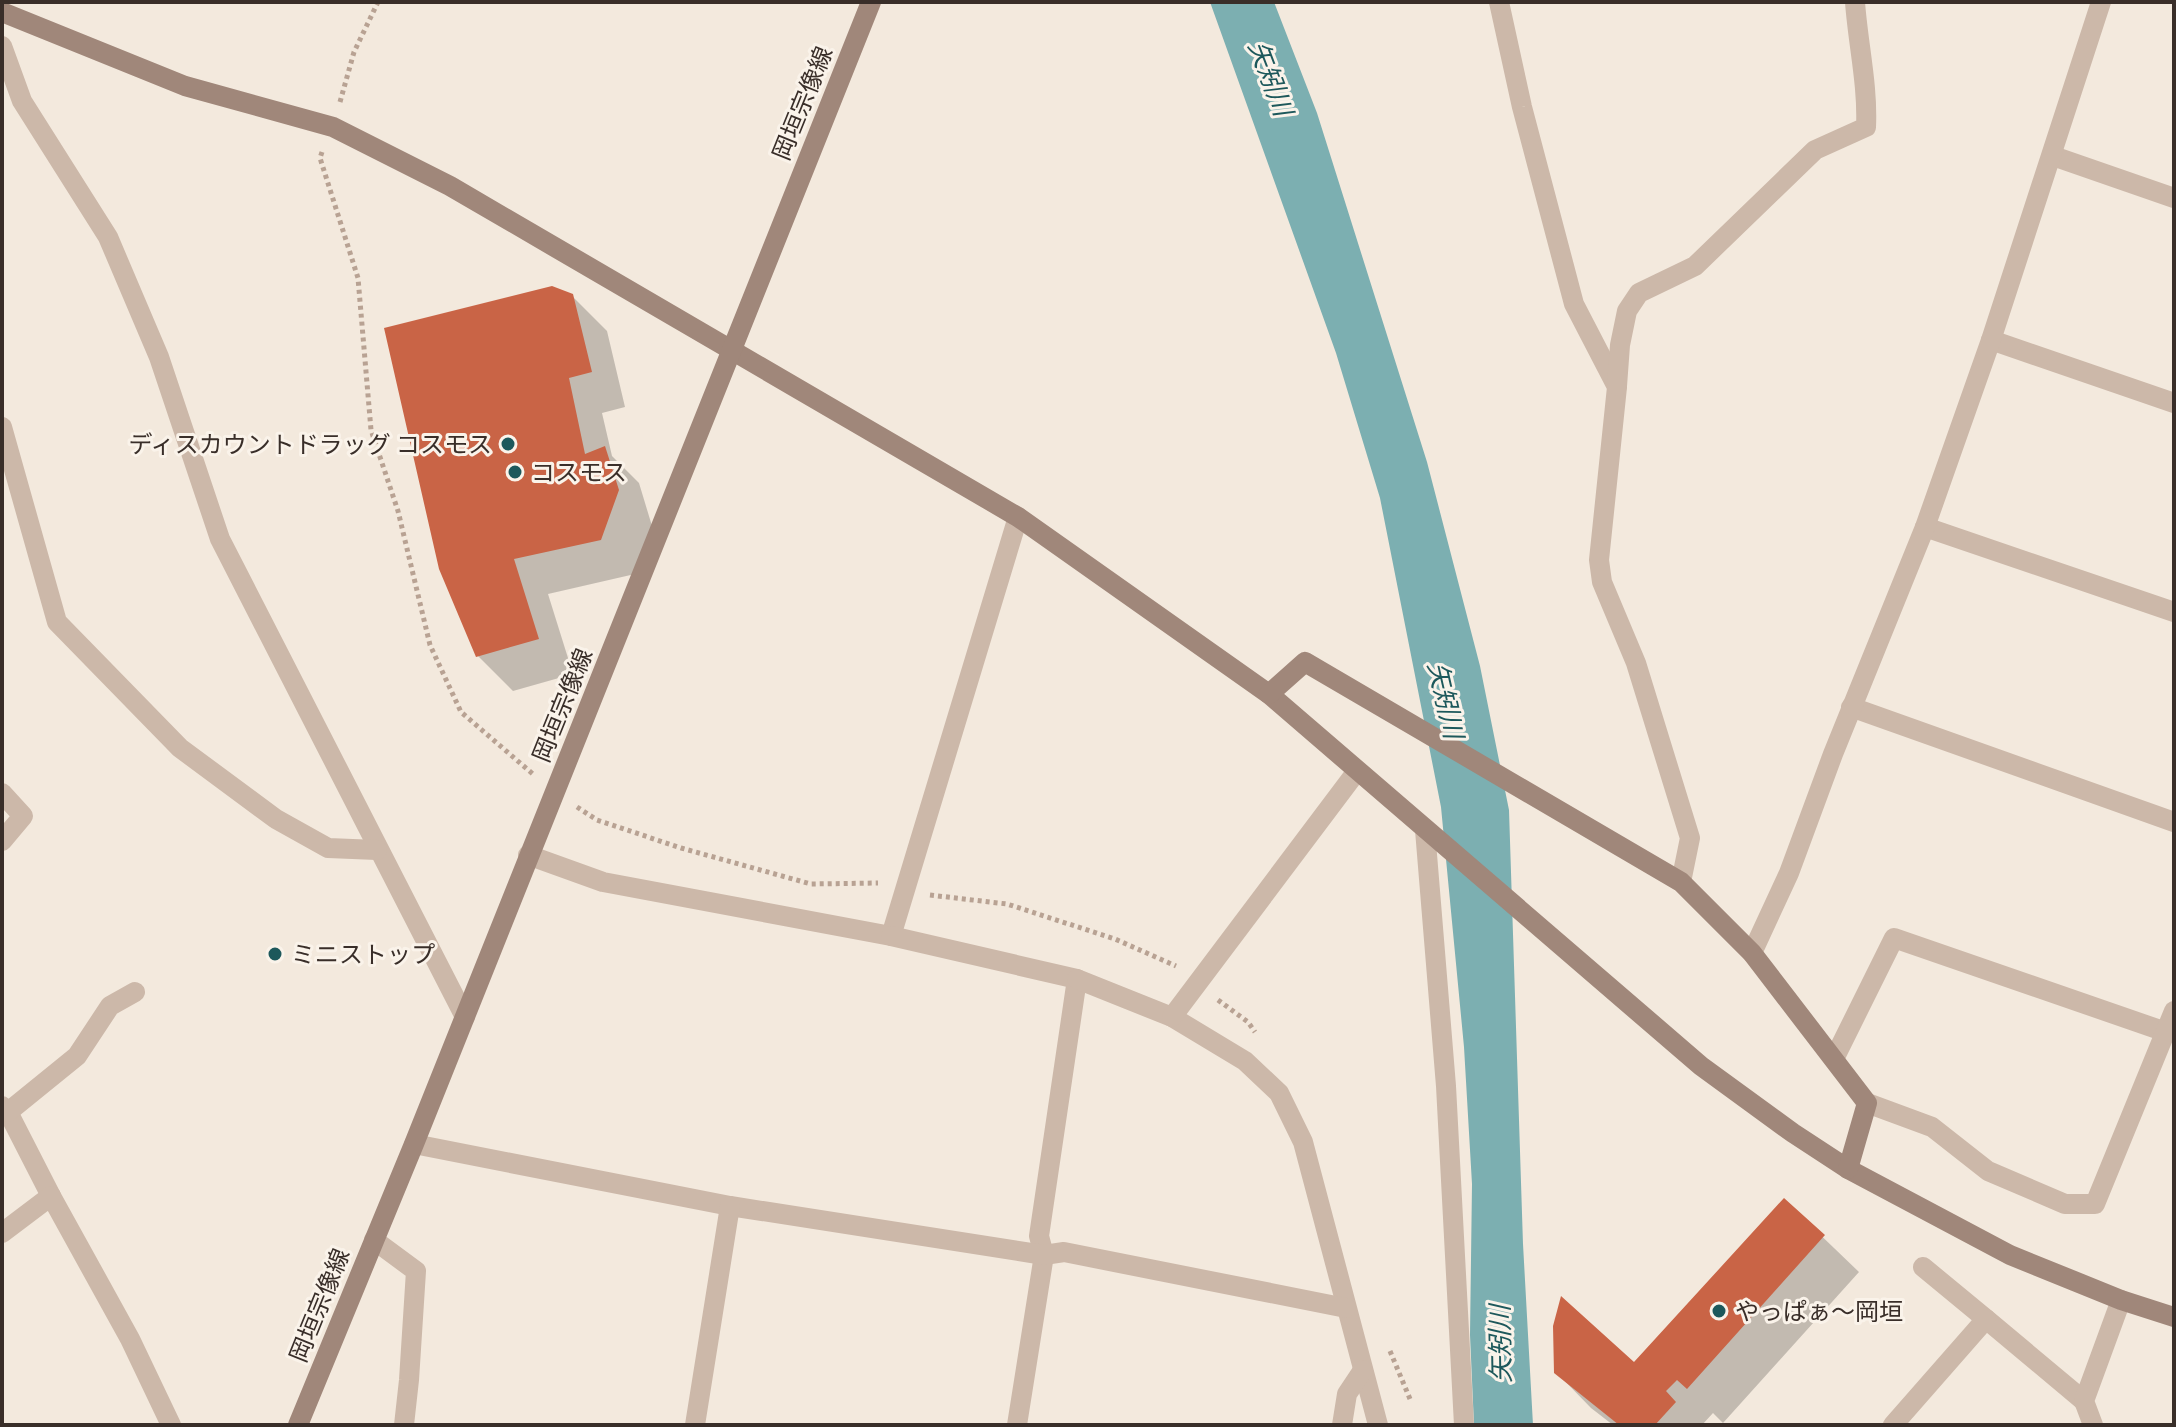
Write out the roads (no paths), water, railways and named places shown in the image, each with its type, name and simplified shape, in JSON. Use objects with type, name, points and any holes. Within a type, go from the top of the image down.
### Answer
[{"type":"street","name":"岡垣宗像線","points":[[298,1425],[414,1144],[871,2]]},
{"type":"street","points":[[1499,2],[1522,107],[1574,304],[1617,387]]},
{"type":"street","points":[[1681,882],[1690,838],[1636,663],[1602,582],[1599,560],[1620,345],[1627,311],[1639,293],[1695,266],[1815,150],[1866,127],[1868,98],[1858,48],[1855,2]]},
{"type":"street","points":[[1752,953],[1789,873],[1851,707],[1925,527],[2053,156],[2101,2]]},
{"type":"street","points":[[2,12],[185,86],[333,127],[450,186],[1018,517],[1269,694],[1701,1066],[1793,1133],[1848,1169],[2010,1255],[2121,1300],[2174,1317]]},
{"type":"street","points":[[2,46],[22,101],[108,237],[159,357],[220,539],[465,1017]]},
{"type":"street","points":[[2053,156],[2174,198]]},
{"type":"street","points":[[1991,340],[2174,403]]},
{"type":"street","points":[[2,427],[57,622],[180,748],[276,819],[328,848],[377,850]]},
{"type":"street","points":[[891,936],[1018,517]]},
{"type":"street","points":[[1925,527],[2174,612]]},
{"type":"street","points":[[1269,694],[1305,662],[1681,882],[1752,953],[1867,1103],[1932,1127],[1988,1171],[2065,1204],[2095,1204],[2174,1011]]},
{"type":"street","points":[[1851,707],[2174,822]]},
{"type":"street","points":[[1172,1017],[1357,771]]},
{"type":"street","points":[[2,793],[23,816],[2,841]]},
{"type":"street","points":[[1431,836],[1464,1425]]},
{"type":"street","points":[[528,855],[603,882],[891,936],[1077,979],[1172,1017],[1245,1061],[1279,1093],[1303,1142],[1378,1425]]},
{"type":"street","points":[[1834,1059],[1894,938],[2166,1032]]},
{"type":"street","points":[[1017,1425],[1044,1255],[1039,1236],[1077,979]]},
{"type":"street","points":[[135,992],[110,1006],[77,1056],[5,1109],[130,1339],[171,1425]]},
{"type":"street","points":[[1848,1169],[1867,1103]]},
{"type":"street","points":[[414,1144],[730,1206],[1044,1255],[1064,1252],[1346,1308]]},
{"type":"street","points":[[2,1233],[51,1196]]},
{"type":"street","points":[[695,1425],[730,1206]]},
{"type":"street","points":[[374,1240],[416,1271],[404,1425]]},
{"type":"street","points":[[1923,1267],[2084,1401],[2093,1425]]},
{"type":"street","points":[[2084,1401],[2121,1300]]},
{"type":"street","points":[[1893,1425],[1986,1319]]},
{"type":"street","points":[[1342,1425],[1347,1394],[1363,1370]]},
{"type":"water","name":"矢矧川","points":[[1210,2],[1274,2],[1317,113],[1427,462],[1480,666],[1509,810],[1523,1244],[1533,1425],[1474,1425],[1470,1335],[1472,1184],[1464,1047],[1441,807],[1380,498],[1336,353]]},
{"type":"place","name":"ディスカウントドラッグ コスモス","points":[[508,444]]},
{"type":"place","name":"コスモス","points":[[515,472]]},
{"type":"place","name":"ミニストップ","points":[[275,954]]},
{"type":"place","name":"やっぱぁ～岡垣","points":[[1719,1311]]}]
